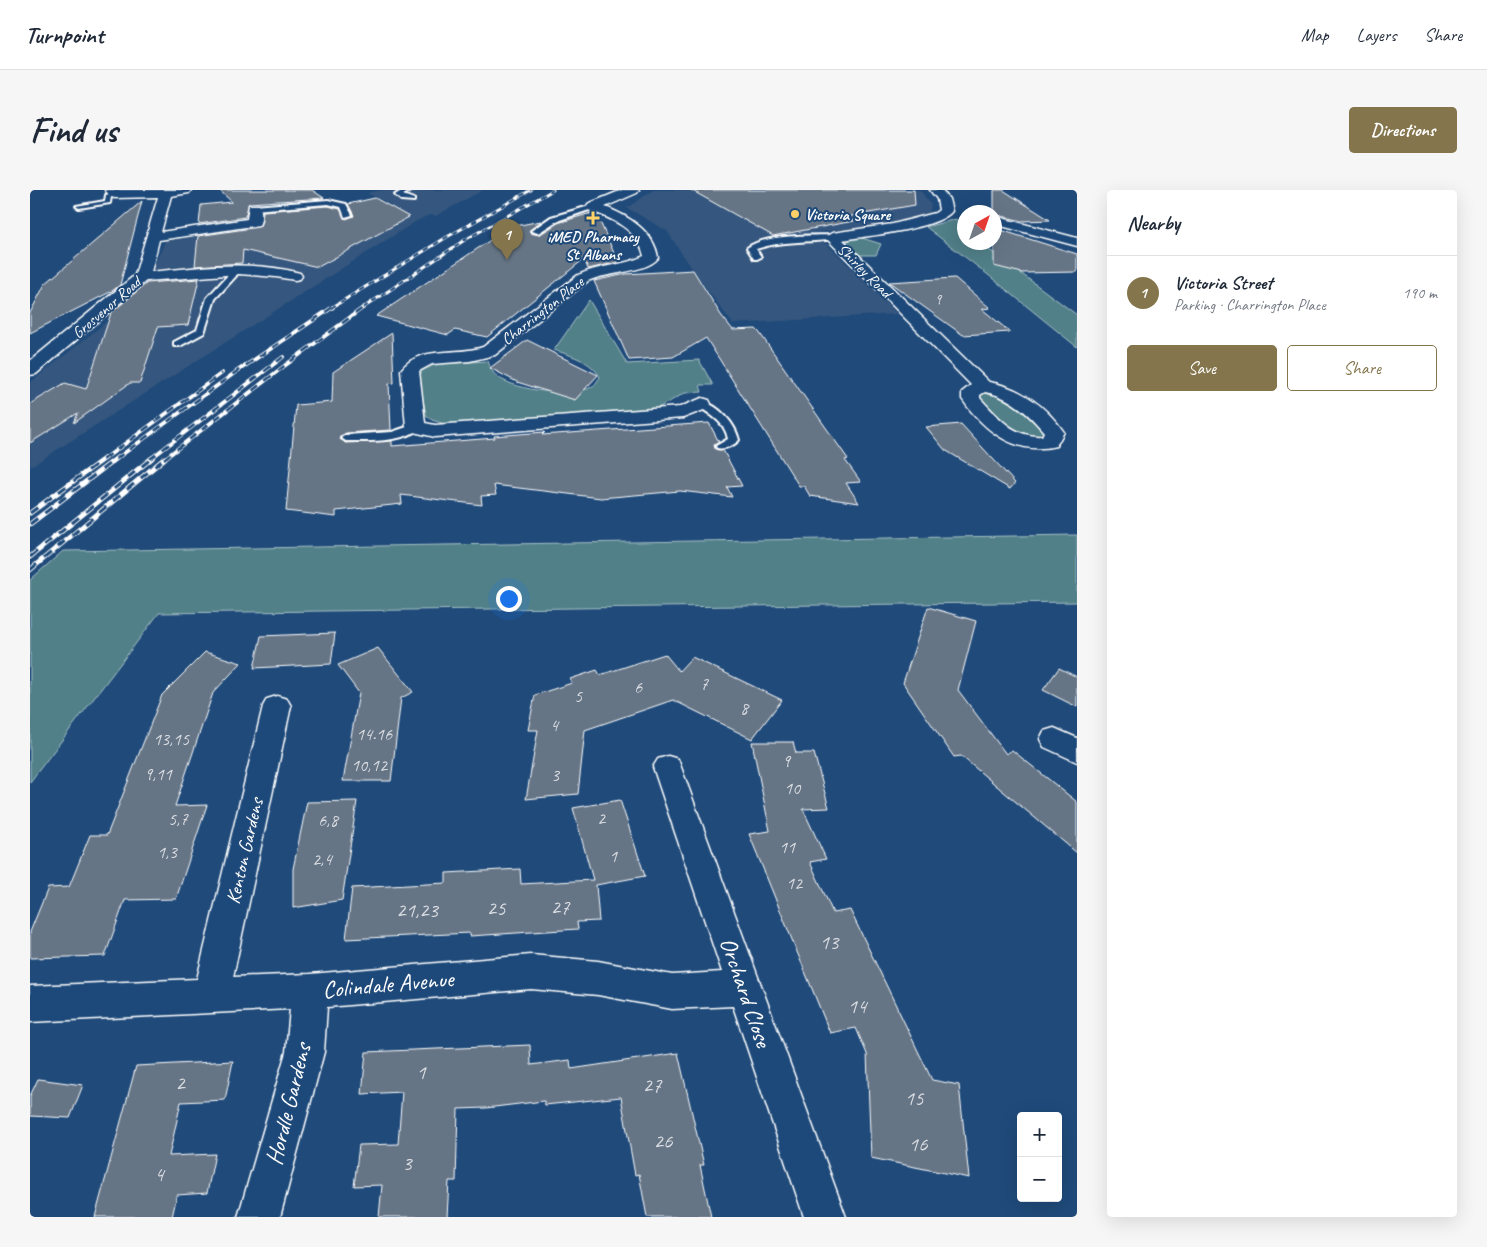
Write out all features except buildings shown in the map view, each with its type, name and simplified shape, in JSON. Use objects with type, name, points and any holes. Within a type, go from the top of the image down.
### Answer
[{"type":"street","points":[[113,192],[157,192],[165,194],[185,190]]},
{"type":"street","name":"Shirley Road","points":[[832,237],[920,222],[951,212],[936,190]]},
{"type":"street","points":[[593,207],[625,191]]},
{"type":"street","name":"Grosvenor Road","points":[[30,370],[142,277],[165,194]]},
{"type":"street","name":"Charrington Place","points":[[416,427],[410,370],[416,364],[433,359],[470,356],[489,351],[588,275],[601,270],[642,264],[651,258],[651,252],[634,226],[609,212],[593,207]]},
{"type":"street","points":[[153,237],[254,222],[254,208]]},
{"type":"street","points":[[1002,222],[1077,242]]},
{"type":"street","points":[[1025,228],[1032,225],[1061,223]]},
{"type":"street","name":"Shirley Road","points":[[832,237],[983,386]]},
{"type":"street","points":[[142,277],[262,269],[295,276]]},
{"type":"street","points":[[983,386],[1007,391],[1018,398],[1054,432],[1054,436],[1049,442],[1031,444],[1007,435],[971,399],[971,392],[983,386]]},
{"type":"street","points":[[416,427],[435,431],[683,412],[702,404]]},
{"type":"street","name":"Kenton Gardens","points":[[210,996],[277,706]]},
{"type":"street","name":"Orchard Close","points":[[668,768],[825,1217]]},
{"type":"street","name":"Colindale Avenue","points":[[30,1004],[310,991],[531,972],[598,978],[672,992],[745,988]]},
{"type":"street","name":"Hordle Gardens","points":[[259,1217],[305,1052],[310,991]]},
{"type":"lane","points":[[409,190],[398,195],[403,199],[412,200]]},
{"type":"lane","points":[[79,206],[108,202],[108,196],[113,192]]},
{"type":"lane","points":[[254,208],[328,202],[344,205],[348,215]]},
{"type":"lane","points":[[535,231],[554,219],[593,207]]},
{"type":"lane","points":[[757,257],[751,248],[764,243],[793,238],[832,237]]},
{"type":"lane","points":[[177,344],[202,330],[211,298],[232,276],[234,270]]},
{"type":"lane","points":[[702,404],[722,417],[733,434],[734,440],[721,446]]},
{"type":"lane","points":[[346,438],[400,434],[410,432],[416,427]]},
{"type":"shaded area","points":[[382,190],[483,190],[436,216],[429,215],[415,222],[30,467],[30,383],[120,311],[146,285],[169,232],[238,230],[341,223],[389,209],[391,205],[367,193]]},
{"type":"shaded area","points":[[653,190],[920,190],[931,205],[930,212],[925,215],[866,228],[807,233],[811,241],[827,244],[897,314],[733,324],[689,265],[667,231],[627,208]]},
{"type":"green space","points":[[956,219],[957,250],[989,250],[1077,315],[1077,347],[987,274],[926,227]]},
{"type":"green space","points":[[859,237],[881,244],[876,255],[859,255],[848,244],[847,241]]},
{"type":"green space","points":[[589,300],[627,364],[699,360],[713,385],[700,385],[702,392],[685,393],[656,409],[445,424],[432,420],[426,415],[419,378],[422,371],[436,364],[488,361],[494,374],[506,382],[545,391],[573,392],[584,390],[594,385],[600,377],[591,366],[580,359],[554,350]]},
{"type":"green space","points":[[993,392],[1010,397],[1043,428],[1043,434],[1036,437],[1013,433],[979,399],[982,394]]},
{"type":"green space","points":[[1077,535],[1077,602],[159,613],[30,782],[30,580],[63,551]]},
{"type":"railway","points":[[331,308],[447,237],[531,190]]},
{"type":"railway","points":[[363,308],[463,241],[553,190]]},
{"type":"railway","points":[[116,459],[236,372],[333,307]]},
{"type":"railway","points":[[164,459],[364,307]]},
{"type":"railway","points":[[150,459],[283,357]]},
{"type":"railway","points":[[104,459],[222,373]]},
{"type":"railway","points":[[30,513],[105,458]]},
{"type":"railway","points":[[30,524],[117,458]]},
{"type":"railway","points":[[30,557],[152,458]]},
{"type":"railway","points":[[30,570],[165,458]]},
{"type":"place","name":"Victoria Square","points":[[795,214]]},
{"type":"place","name":"iMED Pharmacy St Albans","points":[[593,218]]},
{"type":"place","name":"Victoria Street","points":[[507,260]]}]
